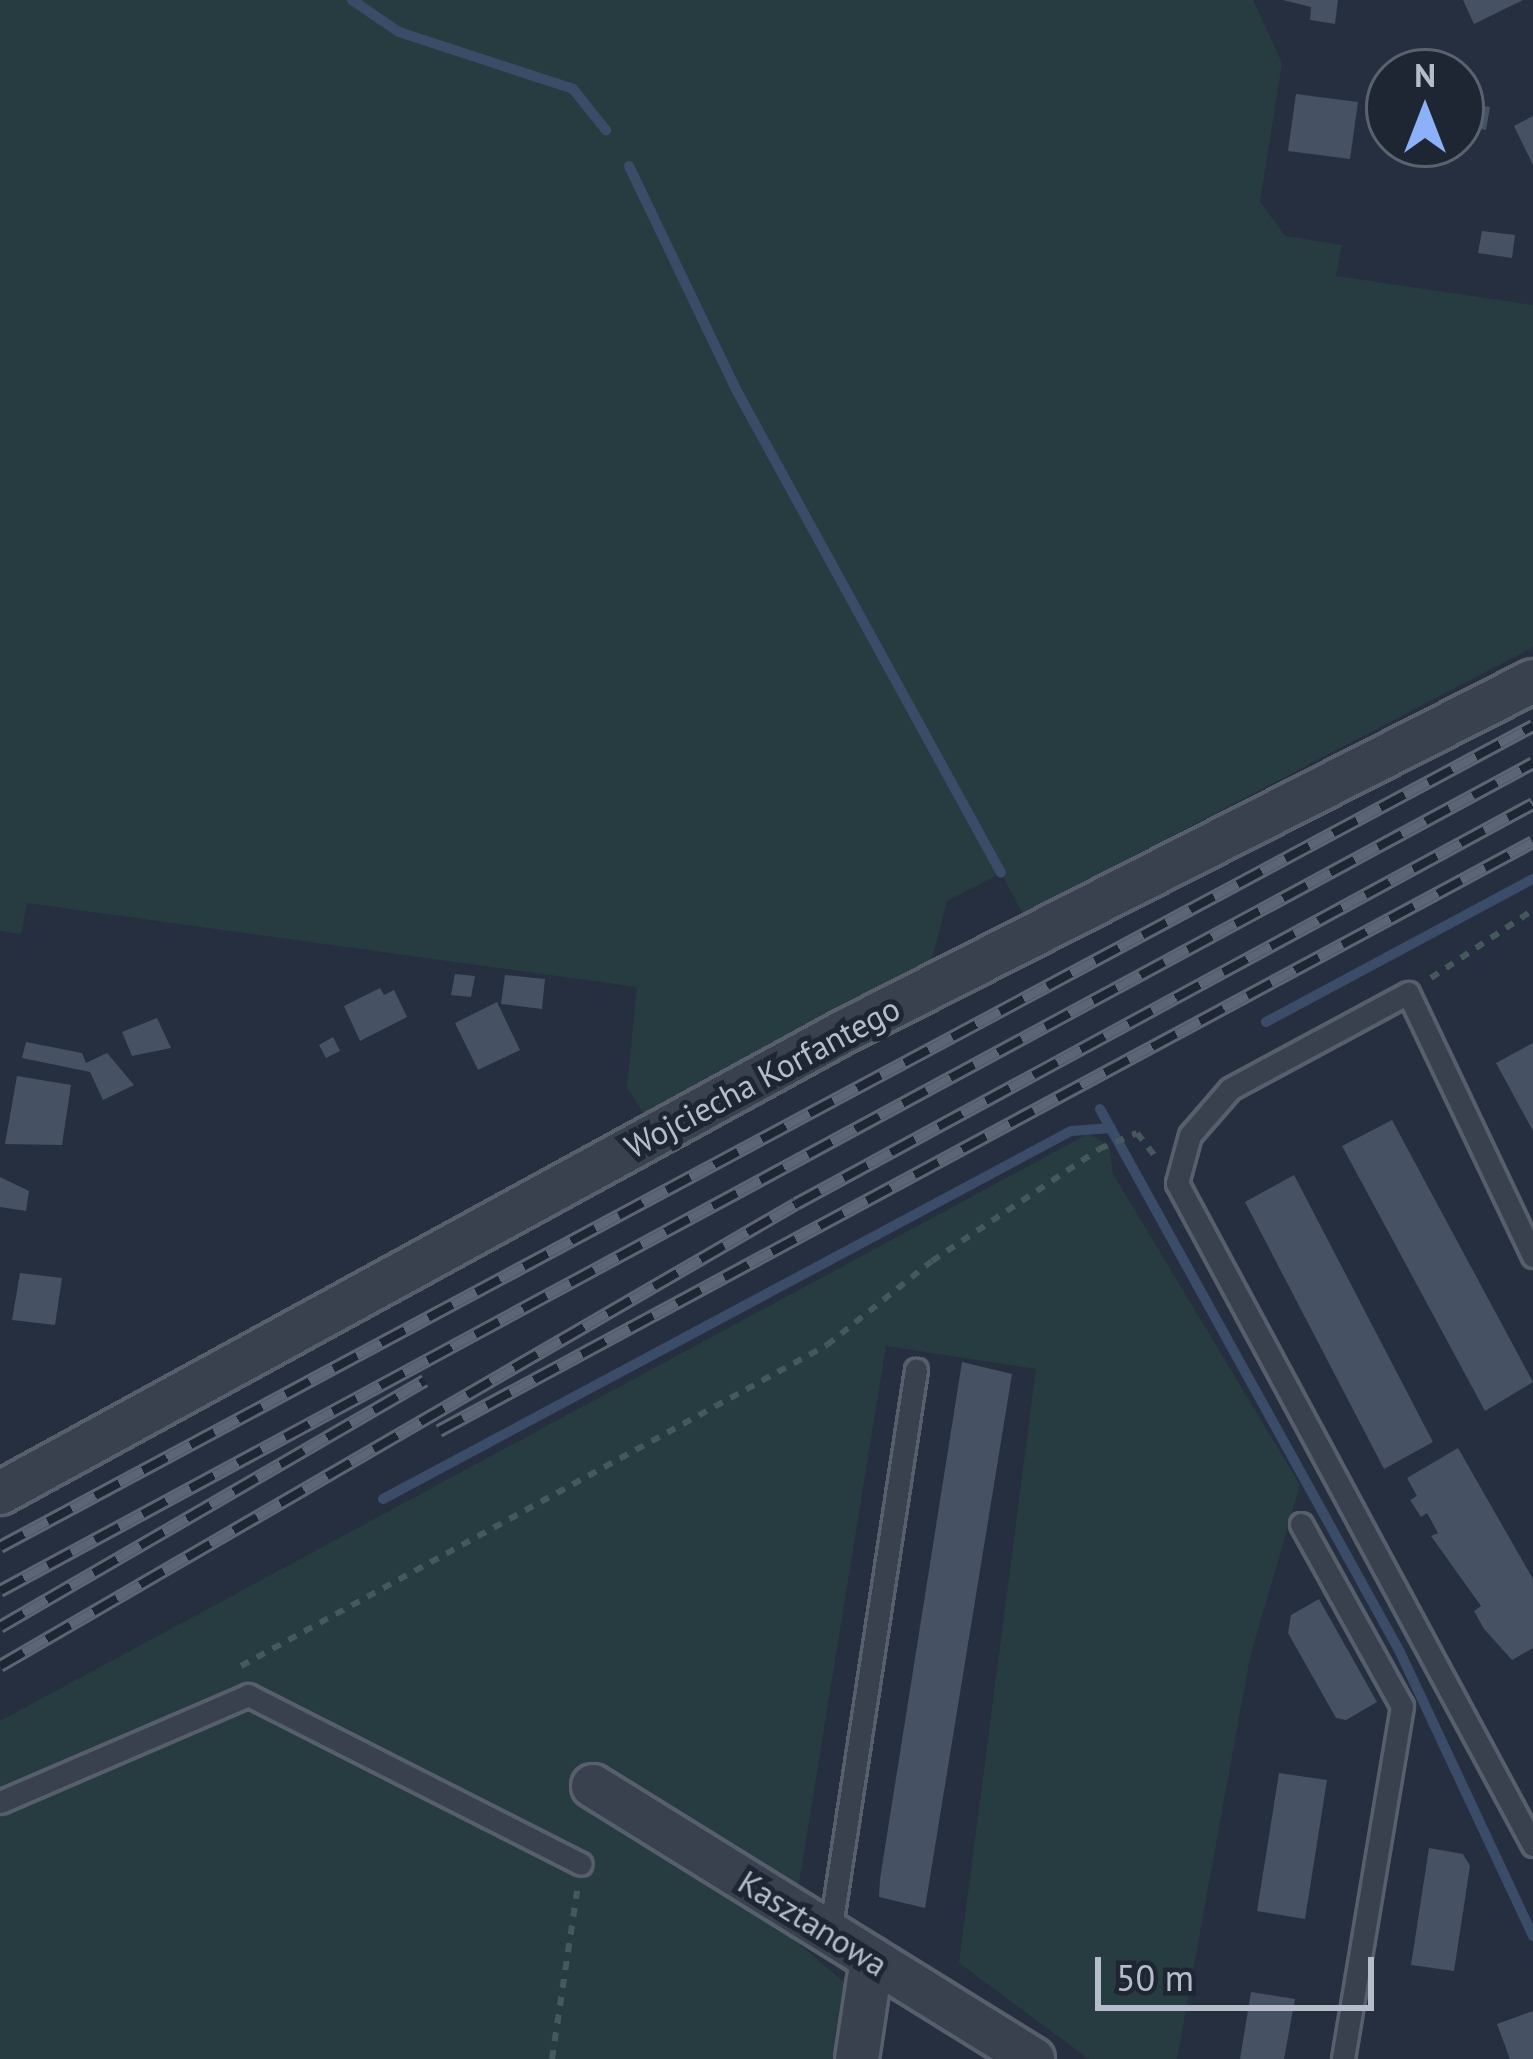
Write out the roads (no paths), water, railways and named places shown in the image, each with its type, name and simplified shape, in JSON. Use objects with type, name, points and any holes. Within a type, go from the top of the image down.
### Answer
[{"type":"street","name":"Wojciecha Korfantego","points":[[0,1493],[842,1031],[1533,680]]},
{"type":"street","name":"Kasztanowa","points":[[592,1786],[1033,2059]]},
{"type":"street","points":[[857,2059],[872,1959]]},
{"type":"lane","points":[[1533,1256],[1408,993],[1230,1088],[1190,1135],[1177,1183],[1533,1845]]},
{"type":"lane","points":[[830,1933],[916,1370]]},
{"type":"lane","points":[[1301,1524],[1402,1706],[1343,2059]]},
{"type":"lane","points":[[0,1802],[248,1695],[581,1864]]},
{"type":"waterway","points":[[352,0],[399,32],[573,89],[606,130]]},
{"type":"waterway","points":[[629,166],[738,393],[1001,873]]},
{"type":"waterway","points":[[1266,1022],[1533,879]]},
{"type":"waterway","points":[[1100,1109],[1400,1652],[1533,1936]]},
{"type":"waterway","points":[[383,1499],[1071,1131],[1111,1128]]},
{"type":"railway","points":[[0,1547],[1533,726]]},
{"type":"railway","points":[[0,1591],[1533,763]]},
{"type":"railway","points":[[0,1666],[796,1204],[1533,804]]},
{"type":"railway","points":[[439,1431],[1533,842]]},
{"type":"railway","points":[[0,1627],[425,1381]]}]
